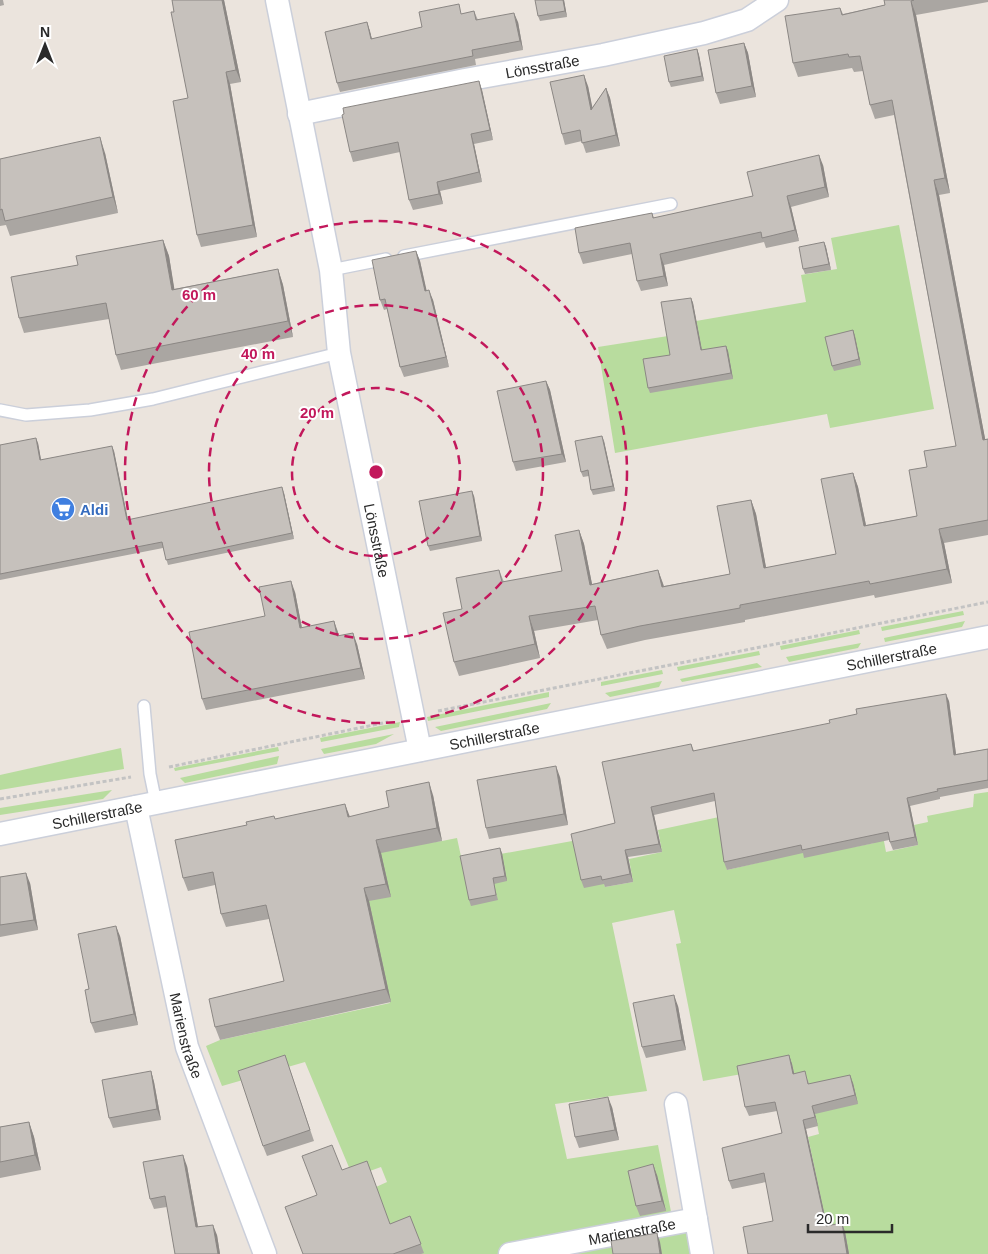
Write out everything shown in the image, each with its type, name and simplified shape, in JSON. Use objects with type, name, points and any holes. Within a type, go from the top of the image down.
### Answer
[{"type":"street","name":"Lönsstraße","points":[[277,0],[331,270],[339,352],[420,750]]},
{"type":"street","name":"Lönsstraße","points":[[299,114],[704,34],[747,20],[777,0]]},
{"type":"street","name":"Schillerstraße","points":[[0,834],[988,637]]},
{"type":"street","name":"Marienstraße","points":[[146,805],[187,1047],[266,1254]]},
{"type":"street","name":"Marienstraße","points":[[676,1104],[702,1254]]},
{"type":"street","name":"Marienstraße","points":[[510,1254],[696,1219]]},
{"type":"lane","points":[[331,270],[671,204]]},
{"type":"lane","points":[[0,410],[26,415],[90,410],[153,399],[339,352]]},
{"type":"lane","points":[[144,706],[150,774],[146,805]]},
{"type":"path","points":[[0,799],[150,774],[172,766],[413,716],[988,602]]},
{"type":"green space","points":[[899,225],[934,409],[830,428],[827,414],[615,453],[598,347],[668,336],[696,321],[806,302],[801,275],[837,269],[831,238]]},
{"type":"green space","points":[[963,611],[964,615],[882,631],[881,627]]},
{"type":"green space","points":[[965,621],[962,627],[885,642],[884,638]]},
{"type":"green space","points":[[859,630],[860,634],[781,650],[780,646]]},
{"type":"green space","points":[[861,643],[858,648],[789,662],[786,657]]},
{"type":"green space","points":[[759,651],[760,655],[678,671],[677,667]]},
{"type":"green space","points":[[757,663],[762,667],[682,682],[680,679]]},
{"type":"green space","points":[[662,670],[663,674],[601,686],[601,682]]},
{"type":"green space","points":[[662,681],[659,687],[610,697],[605,693]]},
{"type":"green space","points":[[549,692],[549,697],[428,721],[427,717]]},
{"type":"green space","points":[[551,703],[547,709],[441,731],[435,727]]},
{"type":"green space","points":[[400,722],[399,727],[321,742],[320,738]]},
{"type":"green space","points":[[394,734],[376,744],[324,754],[321,749]]},
{"type":"green space","points":[[278,747],[279,751],[175,771],[174,768]]},
{"type":"green space","points":[[121,748],[124,769],[0,790],[0,775]]},
{"type":"green space","points":[[279,756],[277,764],[185,783],[180,778]]},
{"type":"green space","points":[[112,790],[103,799],[0,815],[0,808]]},
{"type":"green space","points":[[988,792],[988,1254],[848,1254],[826,1235],[821,1199],[808,1137],[819,1134],[808,1080],[796,1082],[792,1065],[703,1081],[676,944],[681,943],[674,910],[612,923],[647,1091],[555,1104],[567,1159],[658,1145],[673,1222],[506,1254],[371,1254],[376,1187],[387,1182],[381,1167],[353,1177],[305,1062],[222,1086],[206,1046],[220,1040],[390,1003],[358,853],[457,838],[462,861],[594,837],[605,887],[633,882],[629,859],[662,852],[658,830],[719,817],[727,870],[765,861],[764,852],[854,847],[874,843],[883,836],[886,852],[918,845],[914,825],[928,822],[927,816],[973,807],[974,794]]},
{"type":"green space","points":[[684,1223],[692,1254],[521,1254]]},
{"type":"building","points":[[172,0],[222,0],[236,70],[226,72],[253,225],[197,235],[173,101],[188,98],[171,12],[174,12]]},
{"type":"building","points":[[535,0],[563,0],[565,11],[538,16]]},
{"type":"building","points":[[884,0],[914,0],[911,1],[945,178],[934,180],[983,440],[988,439],[988,520],[939,529],[947,569],[870,584],[869,581],[740,605],[740,608],[601,635],[595,606],[529,616],[535,644],[454,662],[443,613],[462,609],[456,578],[499,570],[502,582],[562,571],[555,535],[579,530],[590,585],[658,570],[662,587],[730,574],[717,506],[751,500],[764,568],[836,554],[821,479],[853,473],[864,526],[917,516],[909,470],[927,467],[924,451],[956,446],[892,100],[870,105],[860,56],[849,57],[848,54],[793,63],[785,16],[840,8],[842,15],[885,5]]},
{"type":"building","points":[[459,4],[461,14],[474,11],[476,20],[514,13],[520,41],[472,50],[473,56],[337,83],[325,32],[367,22],[371,39],[422,27],[419,12]]},
{"type":"building","points":[[744,43],[752,86],[716,93],[708,50]]},
{"type":"building","points":[[697,49],[702,76],[669,82],[664,56]]},
{"type":"building","points":[[584,75],[591,110],[606,88],[616,135],[582,143],[580,130],[562,134],[550,82]]},
{"type":"building","points":[[479,81],[490,130],[471,134],[479,172],[437,182],[439,194],[409,200],[398,142],[350,152],[342,115],[344,114],[343,108]]},
{"type":"building","points":[[100,137],[113,197],[5,221],[2,209],[0,210],[0,159]]},
{"type":"building","points":[[819,155],[825,187],[787,196],[795,230],[762,238],[761,232],[660,254],[664,276],[637,281],[630,243],[579,253],[575,228],[652,213],[653,218],[753,196],[747,172]]},
{"type":"building","points":[[163,240],[172,290],[278,269],[288,321],[116,355],[106,303],[19,318],[11,277],[78,265],[76,256]]},
{"type":"building","points":[[824,242],[829,264],[803,269],[799,247]]},
{"type":"building","points":[[416,251],[425,291],[429,290],[446,357],[400,367],[385,299],[380,300],[372,260]]},
{"type":"building","points":[[691,298],[701,350],[726,346],[731,373],[648,388],[643,359],[670,355],[661,302]]},
{"type":"building","points":[[853,330],[859,359],[832,366],[825,337]]},
{"type":"building","points":[[546,381],[562,454],[513,462],[497,391]]},
{"type":"building","points":[[602,436],[613,486],[591,490],[588,470],[581,472],[575,441]]},
{"type":"building","name":"Aldi","points":[[36,438],[40,460],[112,446],[127,520],[282,487],[292,533],[166,560],[162,542],[0,574],[0,445]]},
{"type":"building","points":[[472,491],[480,536],[428,546],[419,501]]},
{"type":"building","points":[[291,581],[300,628],[334,621],[337,636],[353,633],[361,668],[202,699],[189,632],[265,616],[259,587]]},
{"type":"building","points":[[946,694],[954,755],[988,749],[988,780],[937,789],[938,791],[907,798],[915,837],[890,842],[888,832],[802,850],[801,845],[724,862],[714,793],[651,807],[659,844],[625,850],[630,874],[602,880],[601,876],[581,880],[571,834],[615,823],[602,762],[691,744],[693,751],[830,723],[829,720],[857,714],[856,709]]},
{"type":"building","points":[[556,766],[564,814],[486,828],[477,780]]},
{"type":"building","points":[[429,782],[437,828],[376,840],[386,884],[364,888],[386,989],[215,1027],[209,999],[284,981],[266,905],[221,914],[213,872],[183,878],[175,840],[247,825],[246,822],[274,816],[275,819],[345,804],[348,817],[389,807],[386,791]]},
{"type":"building","points":[[500,848],[505,876],[493,878],[496,895],[469,900],[460,856]]},
{"type":"building","points":[[26,873],[34,920],[0,925],[0,877]]},
{"type":"building","points":[[116,926],[134,1014],[91,1023],[85,990],[89,989],[78,934]]},
{"type":"building","points":[[674,995],[682,1040],[642,1047],[633,1003]]},
{"type":"building","points":[[285,1055],[310,1130],[263,1146],[238,1071]]},
{"type":"building","points":[[789,1055],[793,1074],[805,1071],[808,1084],[850,1075],[855,1095],[812,1106],[815,1117],[803,1120],[826,1226],[842,1223],[847,1254],[748,1254],[743,1227],[773,1221],[764,1173],[729,1181],[722,1148],[782,1133],[775,1102],[745,1107],[737,1066]]},
{"type":"building","points":[[151,1071],[157,1109],[109,1118],[102,1080]]},
{"type":"building","points":[[608,1097],[615,1130],[575,1137],[569,1104]]},
{"type":"building","points":[[29,1122],[35,1155],[0,1162],[0,1127]]},
{"type":"building","points":[[332,1145],[342,1170],[367,1161],[390,1224],[410,1216],[421,1244],[393,1254],[303,1254],[285,1207],[317,1195],[302,1156]]},
{"type":"building","points":[[183,1155],[196,1227],[213,1225],[218,1254],[175,1254],[165,1196],[150,1199],[143,1162]]},
{"type":"building","points":[[653,1164],[662,1201],[636,1206],[628,1171]]},
{"type":"building","points":[[657,1233],[660,1254],[613,1254],[611,1241]]},
{"type":"place","name":"Aldi","points":[[63,509]]}]
